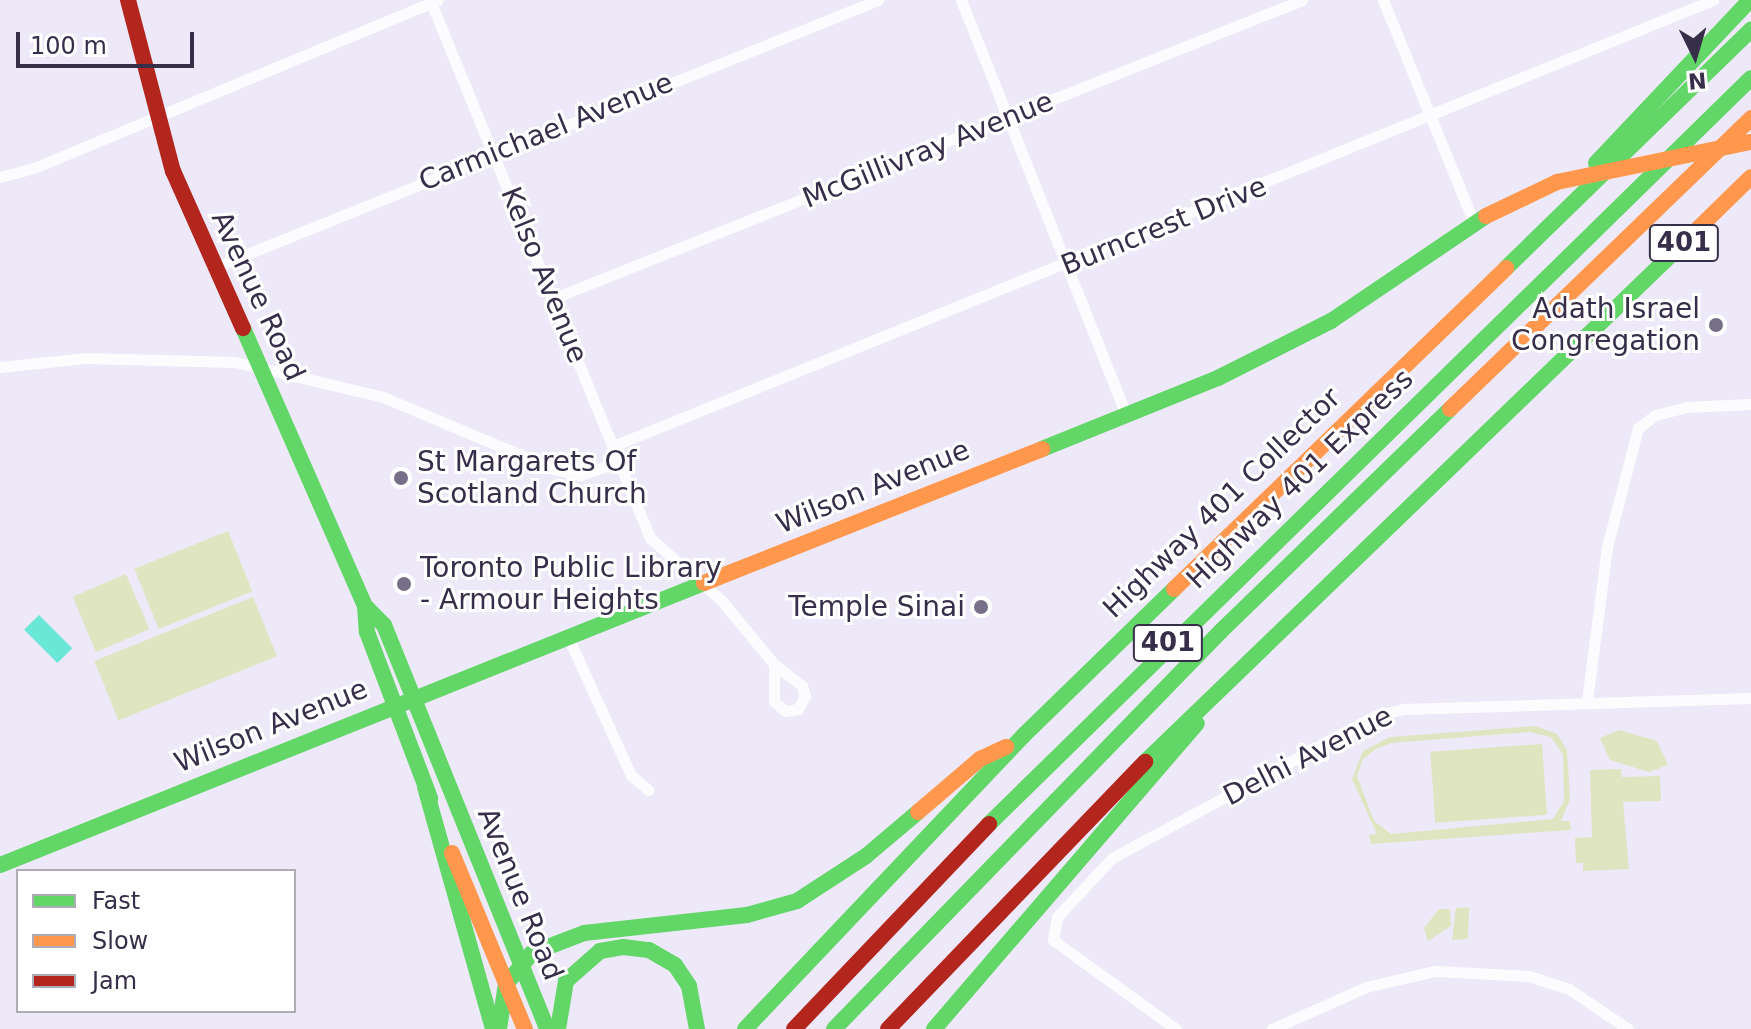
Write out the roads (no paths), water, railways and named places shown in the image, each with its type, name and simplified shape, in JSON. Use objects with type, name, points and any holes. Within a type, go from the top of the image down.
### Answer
[{"type":"main road","name":"Avenue Road","points":[[128,0],[155,117],[215,267],[264,368],[365,606],[367,632],[393,704],[525,1029]]},
{"type":"main road","points":[[1561,208],[1618,138],[1750,0]]},
{"type":"main road","name":"Highway 401 Collector","points":[[745,1029],[1017,742],[1561,208],[1751,30]]},
{"type":"main road","name":"Highway 401 Express","points":[[794,1029],[1066,743],[1751,78]]},
{"type":"main road","name":"Highway 401 Express","points":[[834,1029],[1189,664],[1751,118]]},
{"type":"main road","name":"Wilson Avenue","points":[[0,865],[393,704],[700,587],[1277,351],[1331,321],[1474,223],[1557,182],[1751,142]]},
{"type":"main road","name":"401","points":[[888,1029],[1225,683],[1751,177]]},
{"type":"main road","name":"Avenue Road","points":[[365,606],[384,625],[547,1029]]},
{"type":"main road","points":[[934,1029],[1181,746],[1225,683]]},
{"type":"main road","points":[[496,1029],[506,984],[532,953],[584,933],[747,915],[797,901],[866,856],[980,759],[1017,742]]},
{"type":"main road","points":[[425,787],[496,1029]]},
{"type":"main road","points":[[558,1029],[559,1000],[566,981],[600,951],[623,947],[649,950],[675,965],[689,986],[697,1029]]},
{"type":"street","name":"Carmichael Avenue","points":[[215,267],[878,0]]},
{"type":"street","points":[[961,0],[1126,414]]},
{"type":"street","name":"McGillivray Avenue","points":[[554,298],[1302,0]]},
{"type":"street","points":[[1383,0],[1474,223]]},
{"type":"street","name":"Burncrest Drive","points":[[613,446],[1431,119],[1713,0]]},
{"type":"street","points":[[0,177],[155,117],[433,1]]},
{"type":"street","name":"Kelso Avenue","points":[[433,1],[650,538],[700,587],[721,600],[774,664]]},
{"type":"street","points":[[0,367],[123,357],[264,368],[383,397],[554,469],[580,475],[619,462]]},
{"type":"street","points":[[1587,701],[1607,547],[1638,428],[1655,415],[1686,407],[1751,404]]},
{"type":"street","points":[[568,637],[631,775],[648,790]]},
{"type":"street","name":"Delhi Avenue","points":[[1176,1029],[1053,940],[1052,925],[1112,858],[1375,716],[1403,709],[1751,698]]},
{"type":"street","points":[[1272,1029],[1397,977],[1485,971],[1529,976],[1569,989],[1602,1007],[1628,1029]]},
{"type":"place","name":"Adath Israel Congregation","points":[[1716,325]]},
{"type":"place","name":"St Margarets Of Scotland Church","points":[[401,478]]},
{"type":"place","name":"Toronto Public Library - Armour Heights","points":[[404,584]]},
{"type":"place","name":"Temple Sinai","points":[[981,607]]}]
